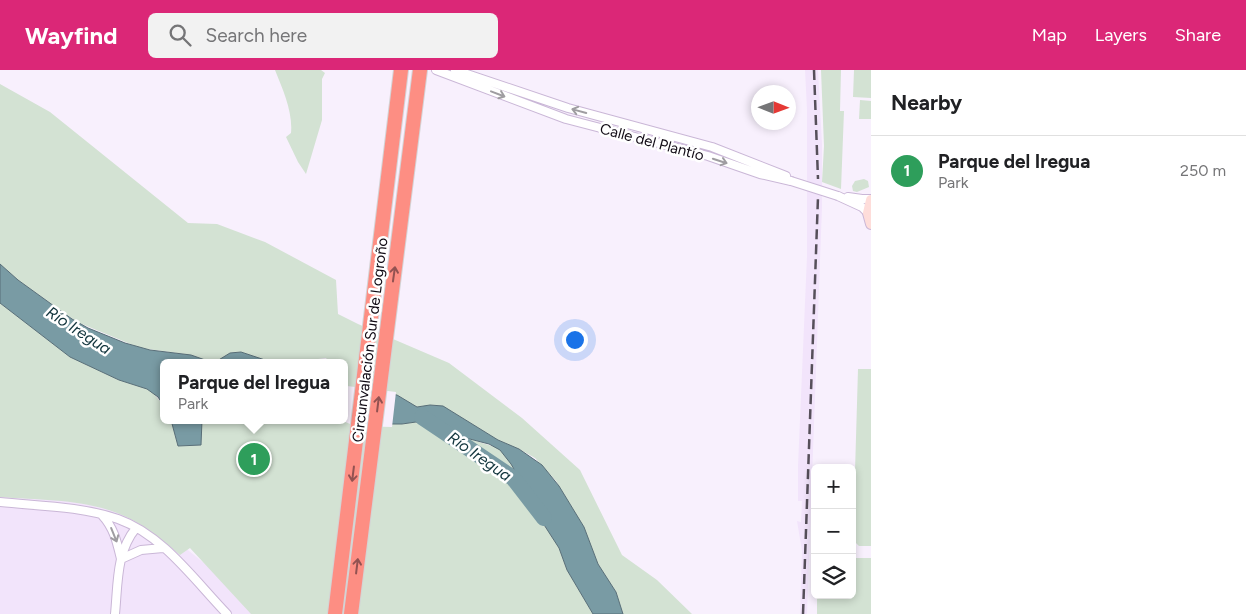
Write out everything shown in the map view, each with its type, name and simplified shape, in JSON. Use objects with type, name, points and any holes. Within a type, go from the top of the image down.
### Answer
[{"type":"highway","points":[[390,140],[395,70]]},
{"type":"highway","points":[[390,140],[401,70]]},
{"type":"highway","name":"Circunvalación Sur de Logroño","points":[[351,614],[412,147],[420,70]]},
{"type":"highway","points":[[412,147],[419,120],[426,70]]},
{"type":"highway","name":"Circunvalación Sur de Logroño","points":[[335,614],[372,322],[390,140]]},
{"type":"main road","points":[[871,200],[868,213],[871,224]]},
{"type":"street","name":"Calle del Plantío","points":[[436,70],[566,119],[708,156],[760,174],[792,180]]},
{"type":"street","name":"Calle del Plantío","points":[[455,70],[568,108],[712,147],[792,180],[838,195],[862,206],[868,213]]},
{"type":"street","name":"Calle del Plantío","points":[[838,195],[871,200]]},
{"type":"street","points":[[0,502],[82,510],[119,520],[136,528],[163,548],[227,614]]},
{"type":"street","points":[[100,514],[111,527],[118,543],[121,559]]},
{"type":"street","points":[[115,614],[121,559],[128,538],[136,528]]},
{"type":"street","points":[[121,559],[141,550],[163,548]]},
{"type":"shaded area","points":[[805,70],[818,70],[822,144],[822,207],[813,464],[811,464],[807,614],[800,614],[802,551],[797,521],[801,522],[802,501],[798,501],[798,466],[807,256],[807,110]]},
{"type":"shaded area","points":[[0,485],[121,496],[256,605],[263,614],[0,614]]},
{"type":"green space","points":[[275,70],[321,70],[325,73],[322,79],[322,120],[306,174],[286,137],[291,133],[290,117],[287,101]]},
{"type":"green space","points":[[821,70],[841,70],[840,111],[844,111],[841,189],[822,182],[824,146]]},
{"type":"green space","points":[[854,70],[871,70],[871,98],[853,97]]},
{"type":"green space","points":[[0,84],[50,112],[188,223],[217,224],[265,242],[336,280],[338,314],[449,363],[522,418],[580,470],[622,555],[657,580],[692,614],[623,614],[616,592],[598,564],[584,527],[556,481],[535,458],[498,440],[451,411],[437,405],[417,407],[397,395],[348,389],[348,359],[262,359],[241,352],[230,353],[220,359],[202,359],[191,355],[140,348],[77,322],[18,280],[0,264]]},
{"type":"green space","points":[[860,100],[871,101],[871,119],[859,119]]},
{"type":"green space","points":[[864,179],[868,181],[869,187],[857,192],[853,191],[852,186],[855,181]]},
{"type":"green space","points":[[0,303],[70,357],[119,380],[147,389],[153,393],[160,401],[160,424],[172,424],[178,446],[201,445],[202,424],[348,424],[348,421],[355,424],[402,424],[416,422],[498,448],[505,454],[525,487],[539,517],[559,548],[567,570],[593,614],[251,614],[190,548],[180,555],[150,531],[126,517],[89,505],[0,497]]},
{"type":"green space","points":[[858,369],[871,369],[871,546],[859,546],[856,543],[855,464]]},
{"type":"green space","points":[[856,558],[871,558],[871,614],[817,614],[817,599],[856,599]]},
{"type":"water","name":"Río Iregua","points":[[0,264],[18,280],[72,319],[88,328],[125,343],[150,350],[191,355],[202,359],[160,359],[160,400],[147,389],[119,380],[70,357],[0,303]]},
{"type":"water","name":"Río Iregua","points":[[241,352],[262,359],[220,359],[230,353]]},
{"type":"water","name":"Río Iregua","points":[[348,389],[397,395],[417,407],[443,406],[498,440],[519,449],[542,465],[559,486],[584,527],[598,564],[616,592],[623,614],[593,614],[567,570],[559,548],[539,517],[511,464],[500,450],[489,444],[416,422],[402,424],[355,424],[348,421]]},
{"type":"water","points":[[172,424],[202,424],[201,445],[178,446]]},
{"type":"pier","points":[[348,386],[396,392],[392,427],[355,426],[348,423]]},
{"type":"waterway","name":"Río Iregua","points":[[422,417],[513,478],[544,518]]},
{"type":"railway","points":[[814,70],[818,179]]},
{"type":"railway","points":[[803,614],[818,197]]},
{"type":"place","name":"Parque del Iregua","points":[[254,459]]}]
